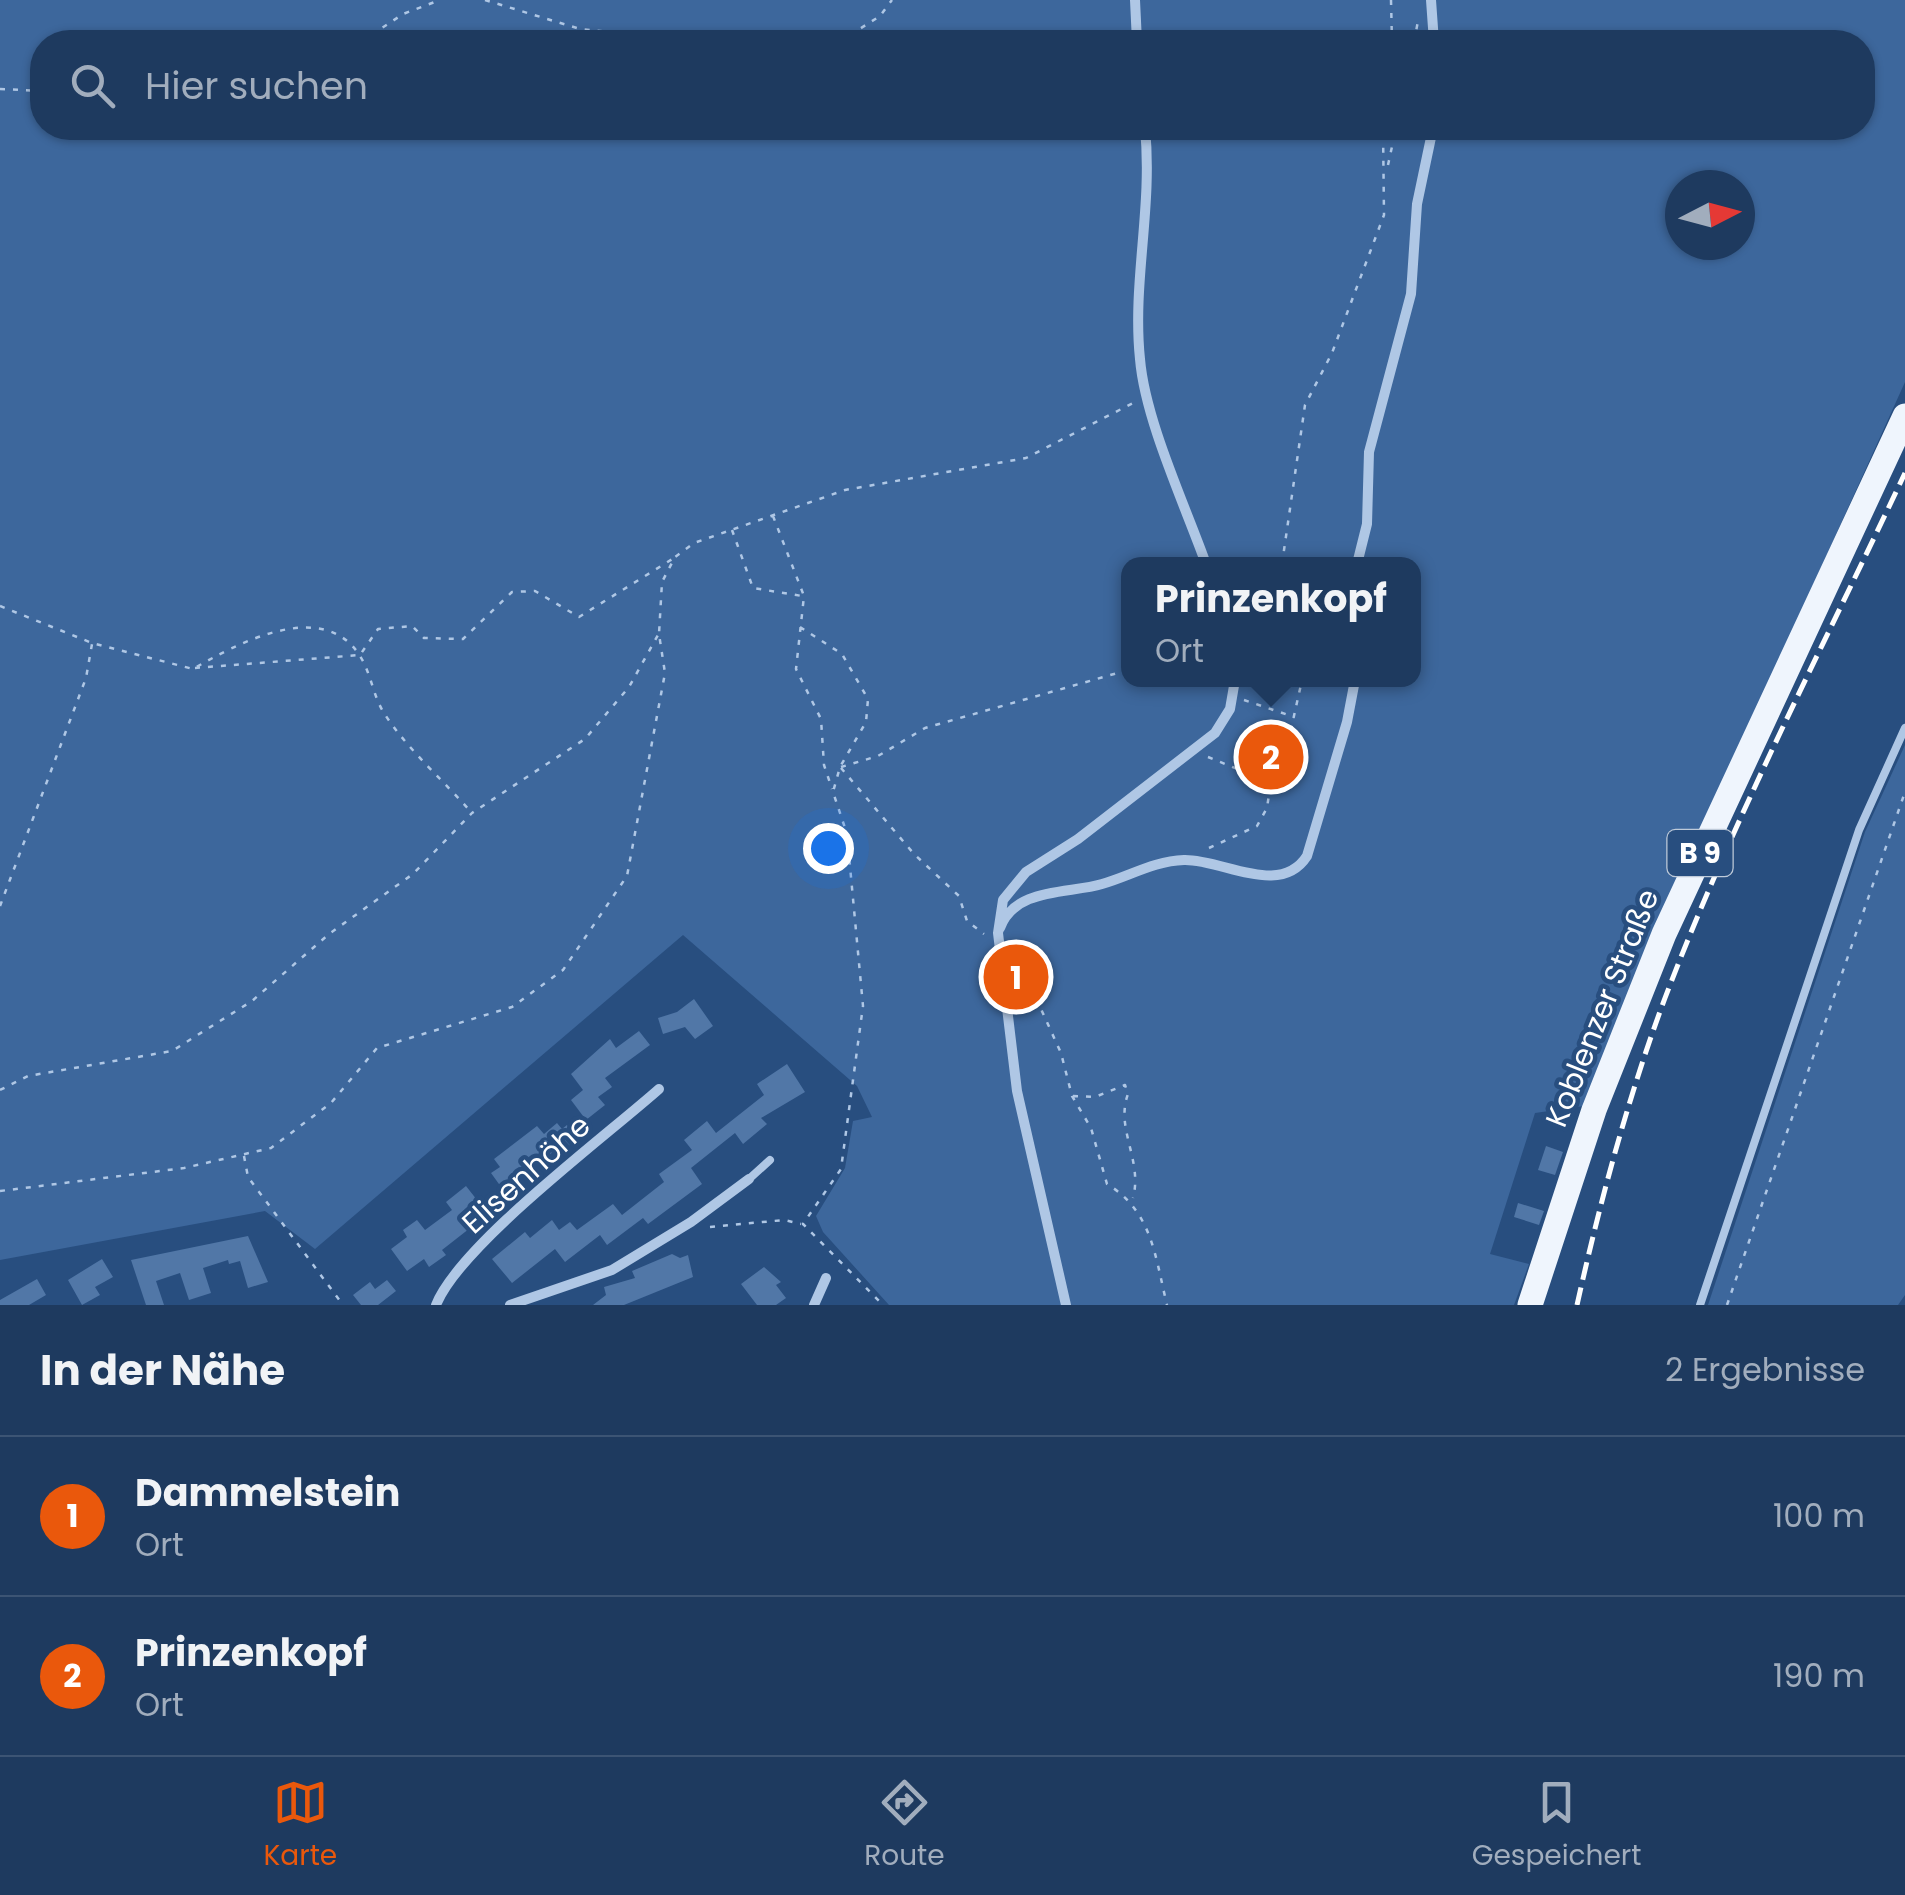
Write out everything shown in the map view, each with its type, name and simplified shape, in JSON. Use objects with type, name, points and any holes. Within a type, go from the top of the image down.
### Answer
[{"type":"main road","name":"Koblenzer Straße","points":[[1530,1305],[1594,1110],[1664,934],[1905,416]]},
{"type":"street","points":[[1135,0],[1136,30]]},
{"type":"street","points":[[1431,0],[1433,30]]},
{"type":"street","points":[[1147,140],[1150,198],[1139,342],[1148,396],[1204,557]]},
{"type":"street","points":[[1360,557],[1367,524],[1372,438],[1411,294],[1418,204],[1431,140]]},
{"type":"street","points":[[1066,1305],[1023,1123],[998,933],[1003,900],[1016,880],[1215,734],[1235,687]]},
{"type":"street","points":[[998,933],[1013,909],[1041,895],[1102,884],[1162,863],[1198,860],[1267,876],[1287,874],[1303,862],[1347,722],[1354,687]]},
{"type":"street","name":"Elisenhöhe","points":[[436,1305],[443,1288],[480,1246],[660,1089]]},
{"type":"street","points":[[510,1305],[612,1270],[691,1222],[749,1179]]},
{"type":"street","points":[[814,1305],[826,1278]]},
{"type":"lane","points":[[1700,1305],[1859,830],[1905,728]]},
{"type":"lane","points":[[749,1179],[770,1160]]},
{"type":"path","points":[[379,30],[403,14],[440,0]]},
{"type":"path","points":[[485,0],[590,30]]},
{"type":"path","points":[[857,30],[880,16],[892,0]]},
{"type":"path","points":[[1392,0],[1392,30]]},
{"type":"path","points":[[0,90],[30,91]]},
{"type":"path","points":[[1384,140],[1386,172]]},
{"type":"path","points":[[1283,557],[1305,405],[1332,353],[1379,232],[1393,140]]},
{"type":"path","points":[[360,655],[378,628],[412,626],[424,638],[463,639],[512,592],[535,592],[579,617],[694,543],[845,490],[1026,458],[1148,396]]},
{"type":"path","points":[[772,514],[804,596],[796,670],[821,719],[824,765],[847,834],[863,1006],[841,1168],[803,1224]]},
{"type":"path","points":[[732,530],[753,588],[804,596]]},
{"type":"path","points":[[662,582],[675,558]]},
{"type":"path","points":[[0,1191],[184,1168],[272,1148],[332,1102],[376,1048],[512,1007],[562,970],[627,876],[665,673],[659,634],[662,582],[657,569]]},
{"type":"path","points":[[0,606],[92,643],[193,668],[360,655]]},
{"type":"path","points":[[193,668],[246,638],[296,626],[340,636],[360,655],[383,713],[472,813]]},
{"type":"path","points":[[800,626],[842,654],[868,699],[866,722],[840,767],[832,792]]},
{"type":"path","points":[[0,1090],[28,1076],[172,1051],[252,1002],[328,934],[412,874],[472,813],[584,740],[628,687],[659,634]]},
{"type":"path","points":[[0,906],[86,678],[92,643]]},
{"type":"path","points":[[840,767],[878,756],[925,728],[1121,672]]},
{"type":"path","points":[[1198,860],[1218,843],[1257,826],[1267,808],[1272,774],[1285,756],[1301,687]]},
{"type":"path","points":[[1234,696],[1295,717]]},
{"type":"path","points":[[1196,750],[1225,767],[1257,776],[1272,774]]},
{"type":"path","points":[[840,767],[914,854],[959,896],[967,921],[1000,947]]},
{"type":"path","points":[[1727,1305],[1905,792]]},
{"type":"path","points":[[1022,994],[1041,1009],[1061,1053],[1072,1096],[1091,1128],[1107,1184],[1133,1199],[1150,1235],[1167,1305]]},
{"type":"path","points":[[1072,1096],[1094,1096],[1125,1085],[1128,1094],[1122,1110],[1139,1176],[1133,1199]]},
{"type":"path","points":[[244,1154],[248,1177],[344,1305]]},
{"type":"path","points":[[691,1222],[718,1228],[784,1220],[803,1224],[884,1305]]},
{"type":"shaded area","points":[[0,0],[1905,0],[1905,382],[1639,970],[1584,1106],[1535,1113],[1490,1254],[1529,1264],[1514,1305],[889,1305],[823,1232],[816,1216],[845,1168],[853,1121],[872,1117],[857,1086],[683,935],[315,1249],[265,1211],[0,1260]]},
{"type":"shaded area","points":[[1905,745],[1905,1295],[1898,1305],[1708,1305],[1865,832]]},
{"type":"building","points":[[694,999],[713,1026],[695,1039],[685,1027],[663,1034],[658,1018],[677,1012]]},
{"type":"building","points":[[639,1031],[650,1045],[605,1078],[612,1087],[598,1097],[605,1105],[586,1120],[571,1100],[583,1090],[571,1074],[610,1039],[616,1048]]},
{"type":"building","points":[[787,1064],[805,1092],[761,1118],[767,1124],[743,1144],[735,1133],[691,1168],[702,1184],[648,1224],[643,1218],[607,1245],[600,1235],[565,1262],[555,1249],[512,1283],[492,1259],[525,1232],[530,1238],[552,1220],[559,1230],[570,1222],[577,1230],[613,1204],[622,1215],[664,1182],[659,1174],[692,1150],[684,1140],[707,1121],[716,1133],[764,1095],[757,1084]]},
{"type":"building","points":[[557,1123],[562,1129],[567,1125],[578,1139],[557,1155],[554,1151],[504,1191],[491,1173],[500,1167],[494,1159],[537,1126],[544,1134]]},
{"type":"building","points":[[1546,1146],[1563,1152],[1555,1175],[1538,1170]]},
{"type":"building","points":[[466,1186],[488,1214],[442,1250],[446,1255],[429,1267],[424,1259],[407,1271],[391,1249],[407,1237],[403,1230],[417,1220],[425,1230],[452,1210],[446,1202]]},
{"type":"building","points":[[1518,1203],[1544,1211],[1539,1225],[1514,1217]]},
{"type":"building","points":[[248,1236],[268,1282],[248,1288],[240,1261],[229,1264],[228,1260],[203,1268],[211,1293],[189,1300],[180,1273],[156,1281],[164,1305],[146,1305],[131,1260]]},
{"type":"building","points":[[672,1254],[680,1258],[688,1255],[693,1277],[624,1305],[593,1305],[606,1295],[604,1287],[635,1278],[632,1271]]},
{"type":"building","points":[[102,1259],[113,1277],[95,1287],[100,1295],[82,1305],[68,1280]]},
{"type":"building","points":[[764,1267],[781,1282],[776,1285],[786,1298],[776,1305],[757,1305],[741,1284]]},
{"type":"building","points":[[37,1279],[46,1295],[29,1305],[0,1305],[0,1300]]},
{"type":"building","points":[[387,1280],[396,1291],[378,1305],[361,1305],[353,1295],[370,1282],[375,1289]]},
{"type":"railway","points":[[1577,1305],[1639,1073],[1691,931],[1749,799],[1905,473]]},
{"type":"place","name":"Prinzenkopf","points":[[1271,757]]},
{"type":"place","name":"Dammelstein","points":[[1016,977]]}]
